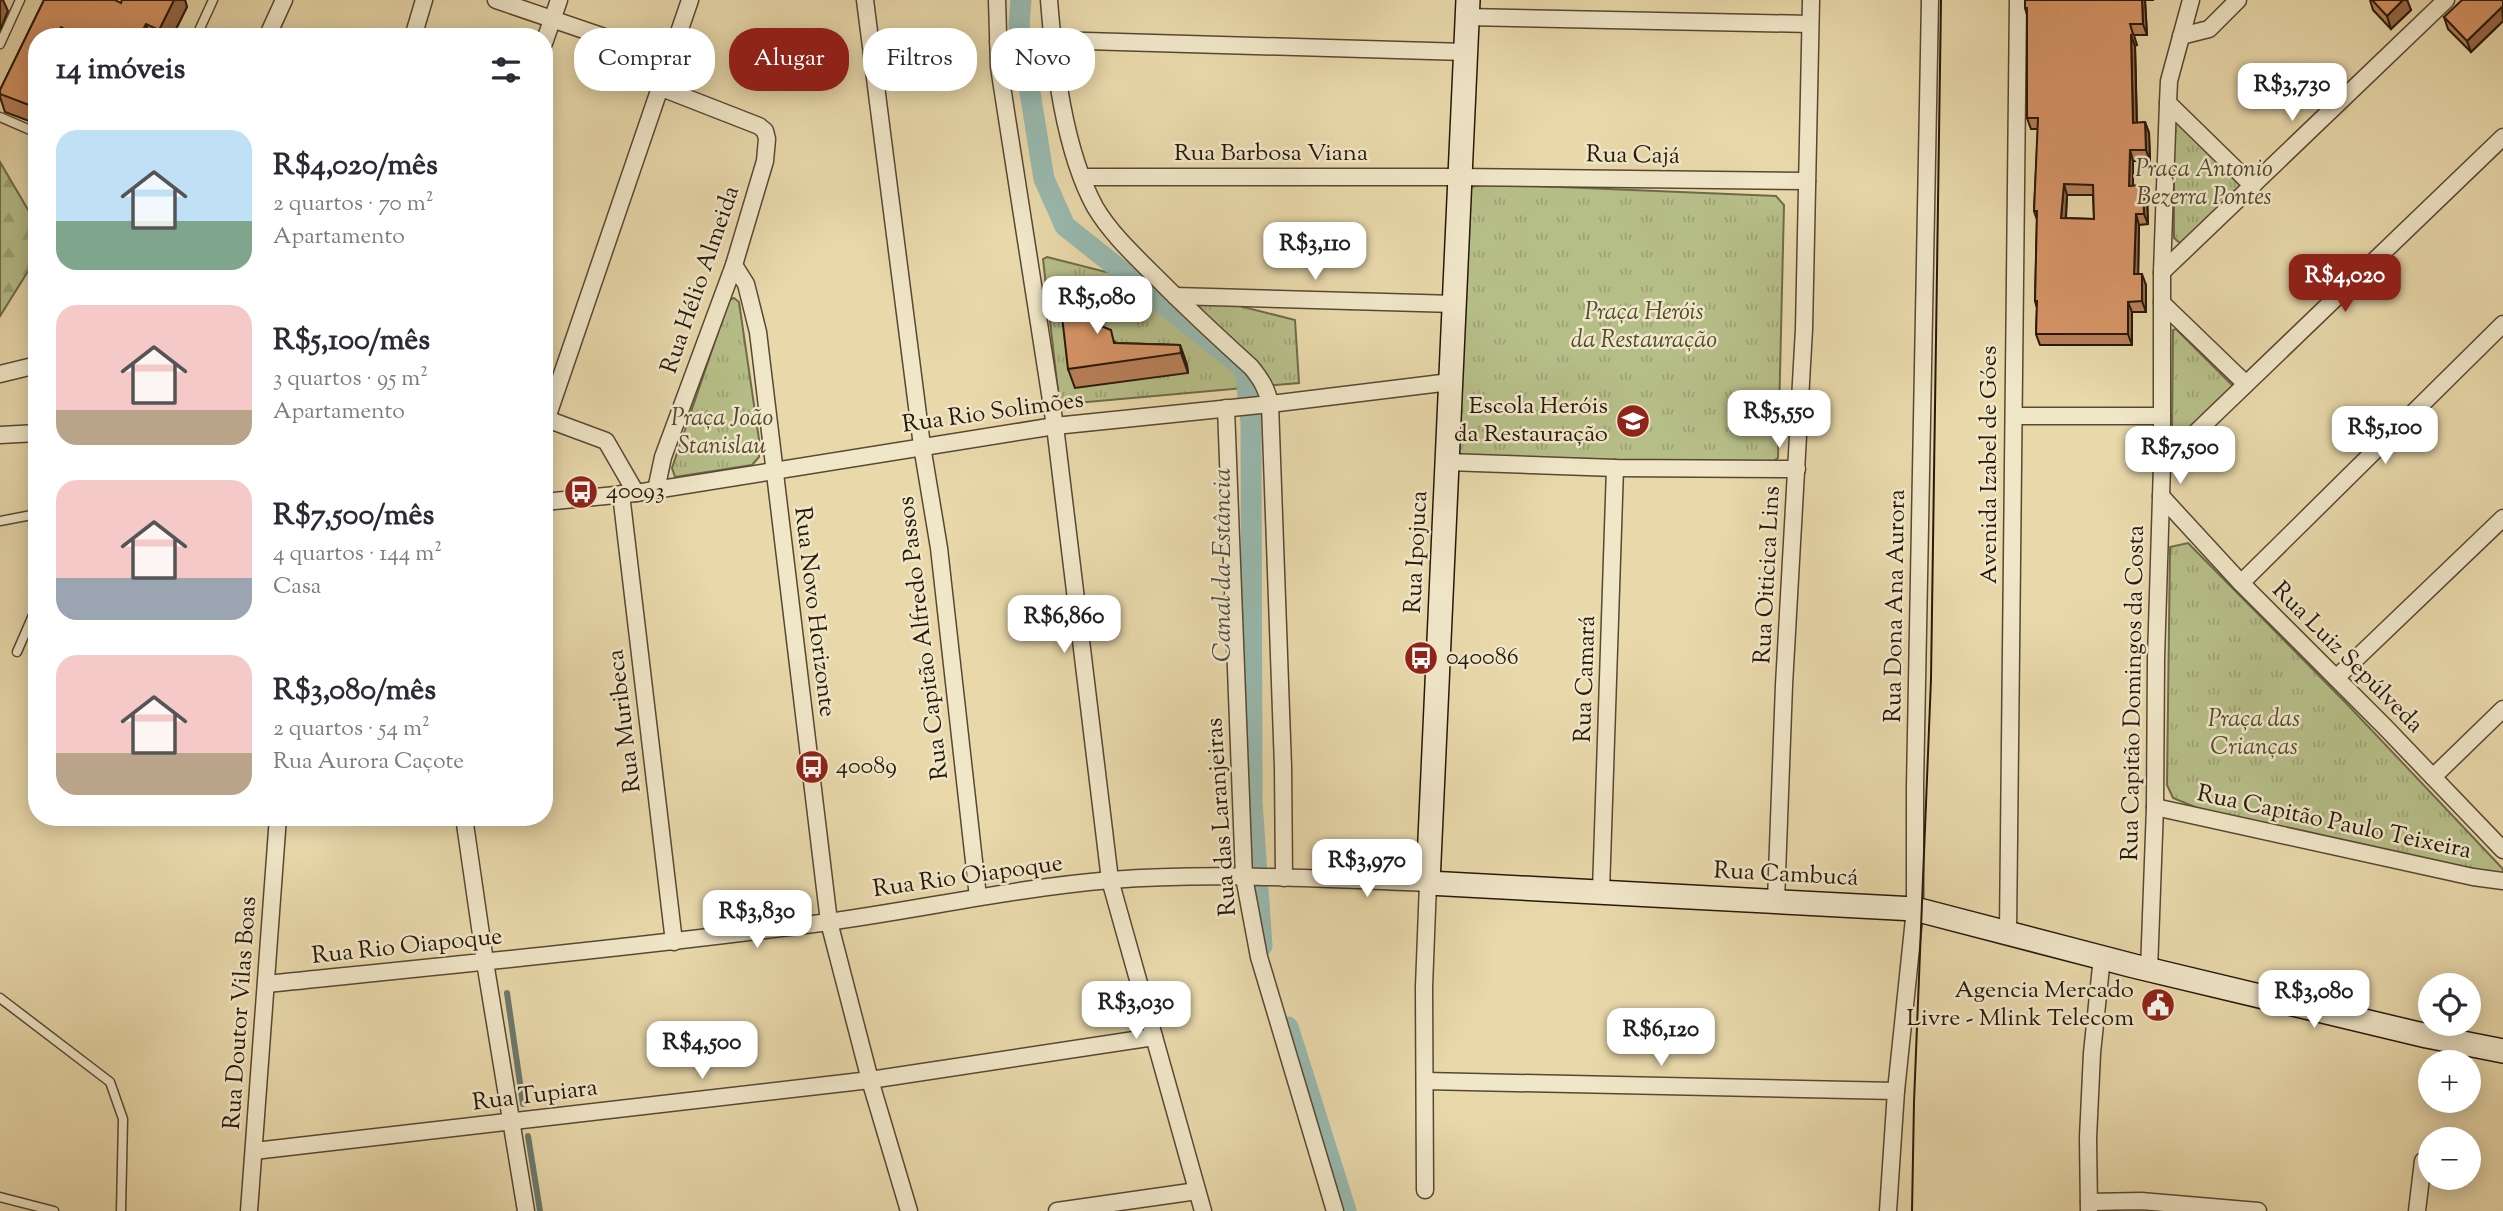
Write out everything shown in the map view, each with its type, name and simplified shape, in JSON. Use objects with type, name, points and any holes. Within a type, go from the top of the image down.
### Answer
[{"type":"main road","name":"Rua Ipojuca","points":[[1428,883],[1468,9]]},
{"type":"main road","name":"Rua Cambucá","points":[[1428,883],[1915,909],[2008,931],[2142,968],[2427,1036],[2503,1051]]},
{"type":"street","points":[[271,28],[285,0]]},
{"type":"street","points":[[416,28],[424,0]]},
{"type":"street","points":[[496,0],[579,28]]},
{"type":"street","points":[[550,28],[559,0]]},
{"type":"street","points":[[680,28],[690,0]]},
{"type":"street","name":"Rua Capitão Alfredo Passos","points":[[865,0],[922,446],[939,548],[978,897]]},
{"type":"street","points":[[997,0],[999,28]]},
{"type":"street","points":[[1049,0],[1050,28]]},
{"type":"street","name":"Rua Oiticica Lins","points":[[1776,901],[1784,685],[1804,329],[1811,0]]},
{"type":"street","name":"Rua Dona Ana Aurora","points":[[1888,1211],[1896,1091],[1915,909],[1930,0]]},
{"type":"street","name":"Avenida Izabel de Góes","points":[[2008,931],[2018,0]]},
{"type":"street","name":"Rua Capitão Domingos da Costa","points":[[2142,968],[2155,807],[2162,466],[2162,272],[2169,81],[2191,0]]},
{"type":"street","points":[[2181,36],[2209,29],[2238,0]]},
{"type":"street","points":[[2162,272],[2446,0]]},
{"type":"street","points":[[1468,9],[1811,24]]},
{"type":"street","points":[[1095,41],[1465,52]]},
{"type":"street","points":[[553,395],[658,91]]},
{"type":"street","name":"Rua Hélio Almeida","points":[[656,490],[663,457],[734,265],[765,161],[767,139],[765,131],[759,127],[669,91]]},
{"type":"street","points":[[1002,91],[1055,426],[1110,880],[1203,1211]]},
{"type":"street","points":[[1059,91],[1082,177],[1096,208],[1121,240],[1175,296],[1251,367],[1268,392],[1266,404],[1283,767],[1280,878]]},
{"type":"street","points":[[2168,103],[2253,186]]},
{"type":"street","points":[[2162,466],[2503,137]]},
{"type":"street","name":"Rua Barbosa Viana","points":[[1082,177],[1460,177]]},
{"type":"street","name":"Rua Cajá","points":[[1460,177],[1807,181]]},
{"type":"street","name":"Rua Novo Horizonte","points":[[734,265],[746,284],[758,332],[830,922],[870,1080],[909,1211]]},
{"type":"street","points":[[1175,296],[1455,304]]},
{"type":"street","points":[[2162,303],[2246,384]]},
{"type":"street","points":[[2241,583],[2503,324]]},
{"type":"street","points":[[0,374],[28,367]]},
{"type":"street","name":"Rua Rio Solimões","points":[[553,501],[656,490],[1055,426],[1450,382]]},
{"type":"street","name":"Rua das Laranjeiras","points":[[1230,407],[1246,877],[1259,957],[1335,1211]]},
{"type":"street","points":[[2015,416],[2162,416]]},
{"type":"street","points":[[553,421],[607,441],[629,494]]},
{"type":"street","points":[[0,435],[28,433]]},
{"type":"street","points":[[1447,462],[1615,468],[1797,469]]},
{"type":"street","name":"Rua Camará","points":[[1601,891],[1615,468]]},
{"type":"street","name":"Rua Muribeca","points":[[629,494],[674,942]]},
{"type":"street","name":"Rua Luiz Sepúlveda","points":[[2161,496],[2241,583],[2503,850]]},
{"type":"street","points":[[2336,678],[2503,518]]},
{"type":"street","points":[[2433,777],[2503,709]]},
{"type":"street","name":"Rua Capitão Paulo Teixeira","points":[[2155,807],[2473,877],[2503,881]]},
{"type":"street","name":"Rua Doutor Vilas Boas","points":[[249,1211],[277,826]]},
{"type":"street","points":[[465,826],[526,1211]]},
{"type":"street","name":"Rua Rio Oiapoque","points":[[267,984],[674,942],[830,922],[978,897],[1110,880],[1246,877],[1428,883]]},
{"type":"street","name":"Rua Ipojuca","points":[[1425,1190],[1424,987],[1428,883]]},
{"type":"street","points":[[2102,957],[2092,1053],[2088,1138],[2089,1207],[2141,1201],[2258,1211]]},
{"type":"street","name":"Rua Tupiara","points":[[254,1152],[870,1080],[1154,1037]]},
{"type":"street","points":[[1425,1081],[1896,1091]]},
{"type":"street","points":[[2417,1211],[2420,1190]]},
{"type":"street","points":[[1057,1211],[1197,1191]]},
{"type":"lane","points":[[0,44],[20,0]]},
{"type":"lane","points":[[201,28],[213,0]]},
{"type":"lane","points":[[0,117],[28,130]]},
{"type":"lane","points":[[0,522],[28,516]]},
{"type":"lane","points":[[17,652],[28,627]]},
{"type":"lane","points":[[0,998],[110,1082],[123,1119],[121,1211]]},
{"type":"lane","points":[[0,1197],[54,1211]]},
{"type":"green space","name":"Praça Antonio Bezerra Pontes","points":[[2174,113],[2247,184],[2181,244],[2174,238]]},
{"type":"green space","points":[[0,162],[28,210],[28,271],[0,316]]},
{"type":"green space","name":"Praça Heróis da Restauração","points":[[1486,184],[1776,196],[1784,205],[1778,458],[1766,466],[1471,460],[1458,454],[1466,188]]},
{"type":"green space","points":[[1047,257],[1295,320],[1299,383],[1065,404],[1059,400],[1043,259]]},
{"type":"green space","name":"Praça João Stanislau","points":[[734,298],[739,302],[760,446],[759,457],[752,465],[675,477],[672,468],[729,300]]},
{"type":"green space","points":[[2176,329],[2234,387],[2183,436],[2176,438],[2172,432],[2173,330]]},
{"type":"green space","name":"Praça das Crianças","points":[[2188,543],[2346,703],[2503,869],[2503,876],[2236,819],[2173,798],[2167,785],[2170,547]]},
{"type":"building","points":[[44,0],[115,0],[121,3],[122,0],[174,0],[160,28],[146,24],[144,28],[30,28]]},
{"type":"building","points":[[2025,0],[2142,0],[2143,24],[2130,24],[2133,34],[2133,123],[2145,122],[2146,150],[2130,150],[2129,186],[2143,185],[2144,214],[2136,214],[2134,274],[2142,274],[2142,301],[2128,302],[2128,334],[2036,334],[2037,211],[2034,211],[2038,118],[2027,118]],"holes":[[[2064,184],[2093,185],[2094,219],[2061,218]]]},
{"type":"building","points":[[2372,0],[2403,0],[2387,16]]},
{"type":"building","points":[[2462,0],[2503,0],[2503,8],[2467,41],[2444,17]]},
{"type":"building","points":[[28,33],[28,105],[0,94]]},
{"type":"building","points":[[1058,281],[1073,283],[1091,306],[1091,322],[1111,330],[1114,343],[1180,345],[1181,353],[1068,369]]},
{"type":"waterway","name":"Canal da Estância","points":[[1021,0],[1019,25],[1044,179],[1065,226],[1245,369],[1251,422],[1252,801],[1262,946]]},
{"type":"waterway","points":[[507,993],[523,1104]]},
{"type":"waterway","name":"Canal da Estância","points":[[1288,1027],[1346,1211]]},
{"type":"waterway","points":[[528,1136],[540,1211]]},
{"type":"tram line","points":[[1912,1211],[1931,679],[1941,0]]},
{"type":"place","name":"Escola Heróis da Restauração","points":[[1633,421]]},
{"type":"place","name":"40093","points":[[581,492]]},
{"type":"place","name":"040086","points":[[1421,658]]},
{"type":"place","name":"40089","points":[[812,767]]},
{"type":"place","name":"Agencia Mercado Livre - Mlink Telecom","points":[[2158,1005]]}]
